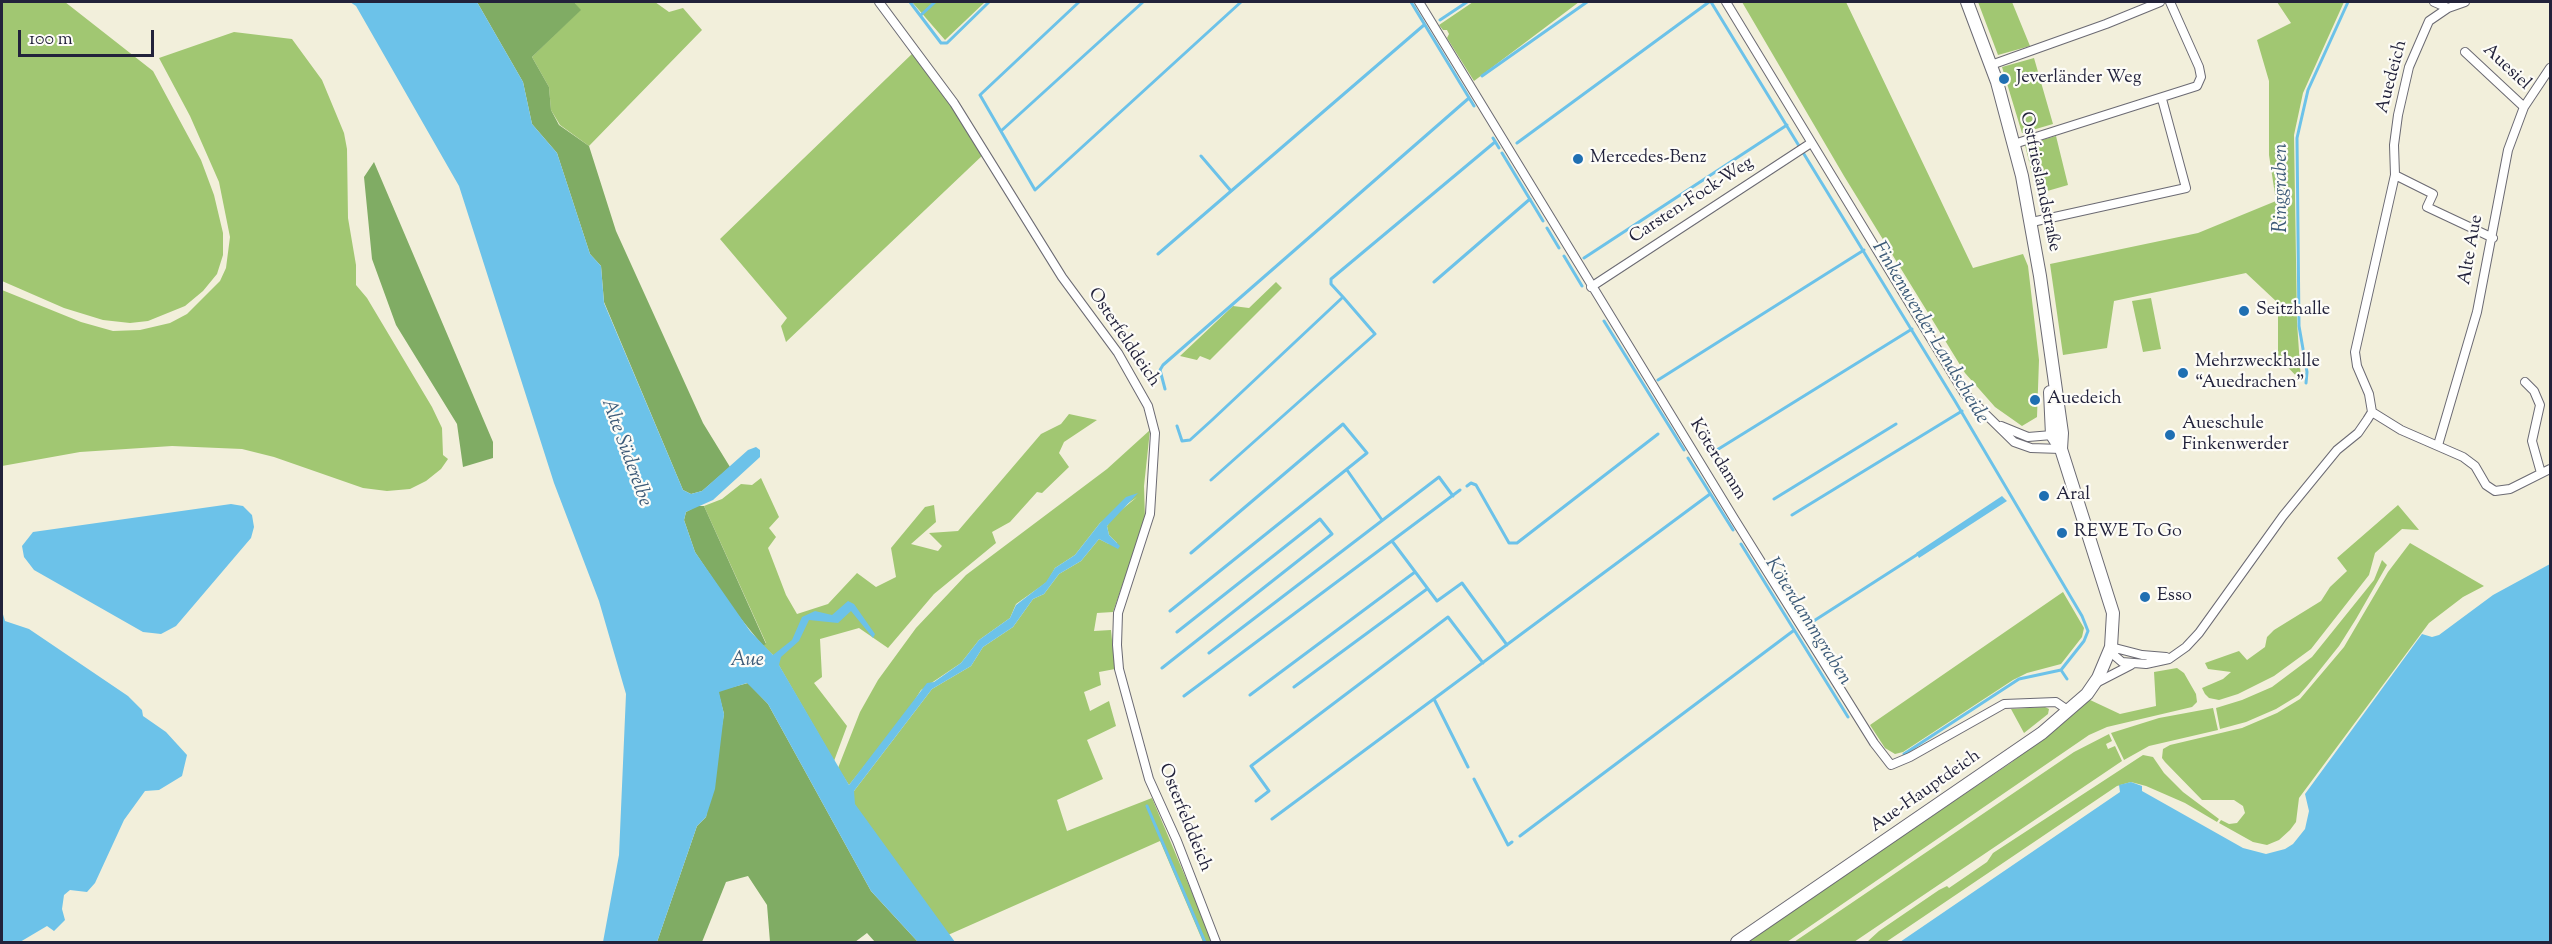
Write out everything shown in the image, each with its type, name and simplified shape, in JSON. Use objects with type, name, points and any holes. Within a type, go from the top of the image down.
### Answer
[{"type":"street","name":"Osterfelddeich","points":[[879,2],[954,103],[1062,277],[1118,353],[1148,406],[1155,433],[1150,514],[1118,613],[1119,669],[1147,772],[1216,942]]},
{"type":"street","name":"Köterdamm","points":[[1419,2],[1591,287],[1874,743],[1891,765],[1910,757],[2004,704],[2056,702],[2069,711]]},
{"type":"street","points":[[1726,2],[1805,147],[1955,381],[2005,435],[2023,446],[2038,450],[2061,448]]},
{"type":"street","name":"Ostfrieslandstraße","points":[[1967,2],[1991,65],[2014,144],[2032,222],[2062,433],[2061,448]]},
{"type":"street","points":[[1991,65],[2160,2]]},
{"type":"street","points":[[2014,144],[2162,99],[2197,86],[2201,77],[2199,67],[2170,2]]},
{"type":"street","points":[[2434,2],[2448,8],[2465,2]]},
{"type":"street","name":"Auedeich","points":[[2372,412],[2369,394],[2357,366],[2355,352],[2396,175],[2394,145],[2398,115],[2409,67],[2429,21],[2448,8]]},
{"type":"street","name":"Auesiel","points":[[2465,52],[2524,107]]},
{"type":"street","name":"Alte Aue","points":[[2438,445],[2477,312],[2493,238],[2508,150],[2524,107],[2550,68]]},
{"type":"street","points":[[2032,222],[2186,188],[2162,99]]},
{"type":"street","name":"Carsten-Fock-Weg","points":[[1591,287],[1805,147]]},
{"type":"street","points":[[2396,175],[2433,194],[2427,207],[2493,238]]},
{"type":"street","name":"Ostfrieslandstraße","points":[[2052,375],[2049,411],[2052,435],[2061,448],[2113,612],[2111,647]]},
{"type":"street","points":[[2525,382],[2534,392],[2540,405],[2532,441],[2541,473]]},
{"type":"street","points":[[2095,684],[2115,671],[2134,664],[2162,662],[2178,653],[2199,633],[2283,516],[2337,450],[2358,433],[2372,412],[2401,430],[2438,445],[2470,462],[2486,485],[2495,491],[2510,489],[2550,469]]},
{"type":"street","points":[[1992,420],[2028,437],[2052,435]]},
{"type":"street","points":[[2111,647],[2151,656],[2178,653]]},
{"type":"street","points":[[2111,647],[2118,660],[2134,664]]},
{"type":"street","name":"Aue-Hauptdeich","points":[[1737,942],[2013,755],[2069,711],[2095,684],[2111,647]]},
{"type":"green space","points":[[2,2],[65,2],[153,71],[201,160],[214,195],[223,233],[223,255],[217,274],[203,291],[185,306],[148,321],[130,323],[103,320],[64,308],[2,281]]},
{"type":"green space","points":[[477,2],[574,2],[581,10],[532,57],[549,87],[551,110],[559,125],[589,146],[616,231],[703,423],[730,467],[702,491],[691,494],[683,490],[604,302],[601,266],[590,254],[557,153],[532,124],[523,82]]},
{"type":"green space","points":[[574,2],[655,2],[669,12],[683,8],[702,30],[589,146],[560,125],[551,110],[549,87],[532,57],[580,10]]},
{"type":"green space","points":[[912,2],[985,2],[945,40]]},
{"type":"green space","points":[[1473,2],[1579,2],[1474,81],[1447,38],[1449,34],[1447,30],[1443,30],[1439,25]]},
{"type":"green space","points":[[1742,2],[1846,2],[1973,268],[2023,254],[2028,266],[2039,360],[2037,417],[2022,426],[1995,407],[1965,373],[1844,176]]},
{"type":"green space","points":[[1978,2],[2012,2],[2030,46],[1998,55]]},
{"type":"green space","points":[[2277,2],[2344,2],[2303,93],[2294,135],[2297,322],[2301,381],[2278,357],[2278,303],[2246,273],[2114,301],[2107,348],[2063,355],[2050,264],[2198,233],[2276,201],[2269,155],[2269,81],[2257,40],[2291,23]]},
{"type":"green space","points":[[234,32],[292,39],[322,80],[344,133],[347,149],[348,218],[356,265],[356,285],[367,298],[432,407],[442,428],[443,455],[448,459],[441,469],[426,481],[410,489],[387,491],[363,488],[274,457],[242,449],[172,446],[80,452],[2,466],[2,290],[81,322],[113,331],[140,330],[170,323],[187,314],[220,281],[226,268],[230,237],[219,182],[190,116],[159,58]]},
{"type":"green space","points":[[914,52],[985,153],[786,342],[781,326],[787,318],[720,239]]},
{"type":"green space","points":[[2034,58],[2053,124],[2022,133],[2002,67]]},
{"type":"green space","points":[[2056,136],[2068,185],[2037,194],[2025,145]]},
{"type":"green space","points":[[374,162],[493,442],[493,458],[463,467],[457,424],[396,325],[372,259],[364,177]]},
{"type":"green space","points":[[1276,282],[1282,288],[1210,360],[1200,356],[1197,360],[1180,356],[1233,306],[1249,308]]},
{"type":"green space","points":[[2151,298],[2161,349],[2143,352],[2132,301]]},
{"type":"green space","points":[[1069,414],[1097,420],[1064,442],[1059,453],[1069,467],[1042,493],[1037,492],[1010,522],[992,532],[996,543],[934,594],[888,648],[859,628],[820,639],[822,677],[814,683],[847,726],[834,761],[773,655],[763,646],[766,643],[704,506],[722,499],[741,484],[752,485],[761,478],[779,517],[769,528],[776,537],[768,548],[786,595],[797,614],[828,604],[857,573],[876,587],[896,577],[891,548],[925,507],[934,505],[936,522],[911,544],[938,551],[942,546],[929,533],[958,531],[1041,434],[1061,424]]},
{"type":"green space","points":[[1150,430],[1144,486],[1145,519],[1113,612],[1097,613],[1094,631],[1111,630],[1115,669],[1099,672],[1101,685],[1084,692],[1090,711],[1109,701],[1116,726],[1087,740],[1103,779],[1057,800],[1067,831],[1152,798],[1213,942],[1203,942],[1160,841],[948,935],[854,804],[854,791],[932,689],[971,666],[983,647],[1013,627],[1033,599],[1044,594],[1059,574],[1081,561],[1099,539],[1109,544],[1117,543],[1109,535],[1107,526],[1114,516],[1137,497],[1100,523],[1075,555],[1055,568],[1047,582],[1016,604],[1010,618],[979,640],[961,663],[921,690],[906,714],[849,785],[838,768],[860,712],[878,680],[916,628],[966,575],[1107,469]]},
{"type":"green space","points":[[2398,505],[2419,530],[2402,529],[2375,553],[2369,575],[2311,649],[2274,676],[2238,694],[2219,700],[2209,698],[2205,694],[2202,688],[2223,679],[2231,672],[2208,669],[2205,663],[2239,651],[2247,660],[2265,647],[2267,637],[2274,630],[2321,601],[2330,587],[2347,571],[2337,558]]},
{"type":"green space","points":[[697,506],[704,506],[766,644],[763,646],[733,609],[695,552],[684,520],[686,512]]},
{"type":"green space","points":[[2410,543],[2484,586],[2463,597],[2429,623],[2299,798],[2296,822],[2279,840],[2267,845],[2253,842],[2219,823],[2221,820],[2229,824],[2237,823],[2245,813],[2243,806],[2234,800],[2202,800],[2165,762],[2162,758],[2163,749],[2170,745],[2242,728],[2277,713],[2300,699],[2344,647],[2388,572]]},
{"type":"green space","points":[[2382,560],[2387,565],[2356,619],[2339,646],[2299,695],[2276,709],[2246,722],[2220,729],[2216,708],[2272,687],[2312,657],[2374,580]]},
{"type":"green space","points":[[2063,592],[2084,628],[2082,637],[2061,664],[2027,673],[2013,680],[1903,752],[1895,754],[1885,748],[1870,725]]},
{"type":"green space","points":[[2177,668],[2184,673],[2196,694],[2197,702],[2192,707],[2107,727],[2089,735],[1787,942],[1745,942],[2012,762],[2088,699],[2120,714],[2156,706],[2154,672]]},
{"type":"green space","points":[[748,683],[768,704],[871,891],[918,942],[875,942],[867,933],[855,942],[770,942],[767,905],[748,876],[726,882],[702,942],[657,942],[697,826],[706,817],[724,714],[718,691]]},
{"type":"green space","points":[[2045,707],[2049,709],[2048,714],[2024,733],[2011,709]]},
{"type":"green space","points":[[2213,708],[2218,730],[2149,746],[2124,760],[2111,733],[2159,718]]},
{"type":"green space","points":[[2109,734],[2112,741],[2106,744],[2108,749],[2115,746],[2122,761],[1854,942],[1794,942],[2074,752]]},
{"type":"green space","points":[[2143,755],[2153,757],[2164,773],[2183,792],[2219,819],[2217,822],[2185,803],[2146,786],[2131,782],[2117,786],[1886,942],[1867,942],[1879,931],[1939,890],[1947,886],[1949,888],[1987,862],[1993,853]]},
{"type":"water","points":[[350,2],[477,2],[523,82],[532,124],[557,153],[590,254],[601,266],[604,303],[683,490],[691,494],[702,491],[748,450],[756,447],[760,450],[760,457],[713,500],[686,512],[684,520],[695,552],[750,631],[773,655],[792,640],[802,617],[815,611],[832,615],[848,601],[854,604],[875,634],[873,638],[851,611],[838,623],[809,620],[799,641],[781,657],[779,665],[849,785],[927,683],[934,682],[961,663],[979,640],[1010,618],[1016,605],[1046,582],[1055,568],[1075,555],[1100,523],[1126,497],[1138,493],[1107,526],[1109,535],[1120,546],[1118,549],[1099,539],[1081,561],[1059,574],[1044,594],[1033,599],[1013,627],[983,647],[971,666],[932,689],[854,791],[855,804],[955,942],[918,942],[871,891],[768,704],[747,683],[719,692],[724,714],[715,789],[706,817],[697,826],[657,942],[603,942],[619,855],[626,694],[599,601],[554,483],[459,186],[356,6]]},
{"type":"water","points":[[2002,496],[2007,501],[1919,558],[1916,553]]},
{"type":"water","points":[[231,504],[243,506],[252,515],[254,527],[251,538],[176,626],[161,634],[143,632],[34,570],[24,557],[22,546],[33,532]]},
{"type":"water","points":[[2550,564],[2550,942],[1900,942],[2120,792],[2119,785],[2131,782],[2142,786],[2142,791],[2243,848],[2266,854],[2285,849],[2293,844],[2305,829],[2309,811],[2305,794],[2422,634],[2432,637],[2439,635],[2493,595]]},
{"type":"water","points":[[2,611],[5,621],[29,629],[128,696],[142,710],[143,716],[166,732],[187,755],[182,776],[159,790],[145,791],[124,820],[95,883],[87,892],[70,890],[64,895],[62,909],[65,920],[54,931],[47,926],[20,942],[2,942]]},
{"type":"waterway","points":[[910,2],[941,43],[947,43],[989,2]]},
{"type":"waterway","points":[[921,15],[935,2]]},
{"type":"waterway","points":[[1079,2],[980,95],[1035,190],[1241,2]]},
{"type":"waterway","points":[[1001,131],[1143,2]]},
{"type":"waterway","points":[[1411,2],[1474,106]]},
{"type":"waterway","points":[[1440,20],[1467,2]]},
{"type":"waterway","points":[[1482,76],[1587,2]]},
{"type":"waterway","points":[[1517,143],[1709,2]]},
{"type":"waterway","name":"Finkenwerder Landscheide","points":[[1711,2],[1955,401],[2082,616],[2088,631],[2084,641],[2061,670],[2067,679]]},
{"type":"waterway","name":"Ringgraben","points":[[2306,383],[2307,372],[2299,326],[2297,138],[2308,90],[2348,2]]},
{"type":"waterway","points":[[1158,254],[1424,25]]},
{"type":"waterway","points":[[1165,389],[1160,370],[1163,365],[1469,98]]},
{"type":"waterway","points":[[1584,258],[1787,125]]},
{"type":"waterway","name":"Köterdammgraben","points":[[1493,138],[1499,148]]},
{"type":"waterway","points":[[1177,426],[1182,441],[1190,440],[1343,297],[1331,284],[1331,279],[1495,142]]},
{"type":"waterway","name":"Köterdammgraben","points":[[1502,153],[1543,221]]},
{"type":"waterway","points":[[1201,156],[1231,191]]},
{"type":"waterway","points":[[1434,282],[1530,199]]},
{"type":"waterway","name":"Köterdammgraben","points":[[1547,228],[1559,248]]},
{"type":"waterway","points":[[1658,380],[1864,250]]},
{"type":"waterway","name":"Köterdammgraben","points":[[1564,256],[1582,286]]},
{"type":"waterway","points":[[1211,480],[1375,334],[1343,297]]},
{"type":"waterway","name":"Köterdammgraben","points":[[1604,321],[1684,450]]},
{"type":"waterway","points":[[1712,453],[1912,329]]},
{"type":"waterway","points":[[1792,515],[1962,411]]},
{"type":"waterway","points":[[1170,611],[1367,453],[1343,424],[1191,553]]},
{"type":"waterway","points":[[1774,499],[1896,424]]},
{"type":"waterway","points":[[1467,486],[1471,483],[1476,485],[1509,543],[1517,543],[1658,434]]},
{"type":"waterway","name":"Köterdammgraben","points":[[1688,458],[1733,530]]},
{"type":"waterway","points":[[1347,470],[1382,520]]},
{"type":"waterway","points":[[1209,653],[1439,477],[1453,496]]},
{"type":"waterway","points":[[1184,696],[1460,490]]},
{"type":"waterway","points":[[1272,819],[1710,494]]},
{"type":"waterway","points":[[1162,668],[1332,534],[1320,519],[1177,632]]},
{"type":"waterway","points":[[1392,541],[1437,601],[1462,583],[1507,645]]},
{"type":"waterway","name":"Köterdammgraben","points":[[1741,544],[1848,717]]},
{"type":"waterway","points":[[1809,624],[1918,554]]},
{"type":"waterway","points":[[1250,695],[1415,572]]},
{"type":"waterway","points":[[1294,687],[1427,589]]},
{"type":"waterway","points":[[1256,801],[1269,791],[1251,766],[1448,617],[1483,663]]},
{"type":"waterway","points":[[1520,836],[1793,631]]},
{"type":"waterway","points":[[1904,754],[2019,679],[2061,670]]},
{"type":"waterway","points":[[1434,699],[1468,767]]},
{"type":"waterway","points":[[1474,779],[1508,845],[1512,842]]},
{"type":"waterway","points":[[1147,806],[1205,942]]},
{"type":"place","name":"Jeverländer Weg","points":[[2004,79]]},
{"type":"place","name":"Mercedes-Benz","points":[[1578,159]]},
{"type":"place","name":"Seitzhalle","points":[[2244,311]]},
{"type":"place","name":"Mehrzweckhalle “Auedrachen”","points":[[2183,373]]},
{"type":"place","name":"Auedeich","points":[[2035,400]]},
{"type":"place","name":"Aueschule Finkenwerder","points":[[2170,435]]},
{"type":"place","name":"Aral","points":[[2044,496]]},
{"type":"place","name":"REWE To Go","points":[[2062,533]]},
{"type":"place","name":"Esso","points":[[2145,597]]},
{"type":"water label","name":"Alte Süderelbe","points":[[625,453]]},
{"type":"water label","name":"Aue","points":[[747,662]]}]
